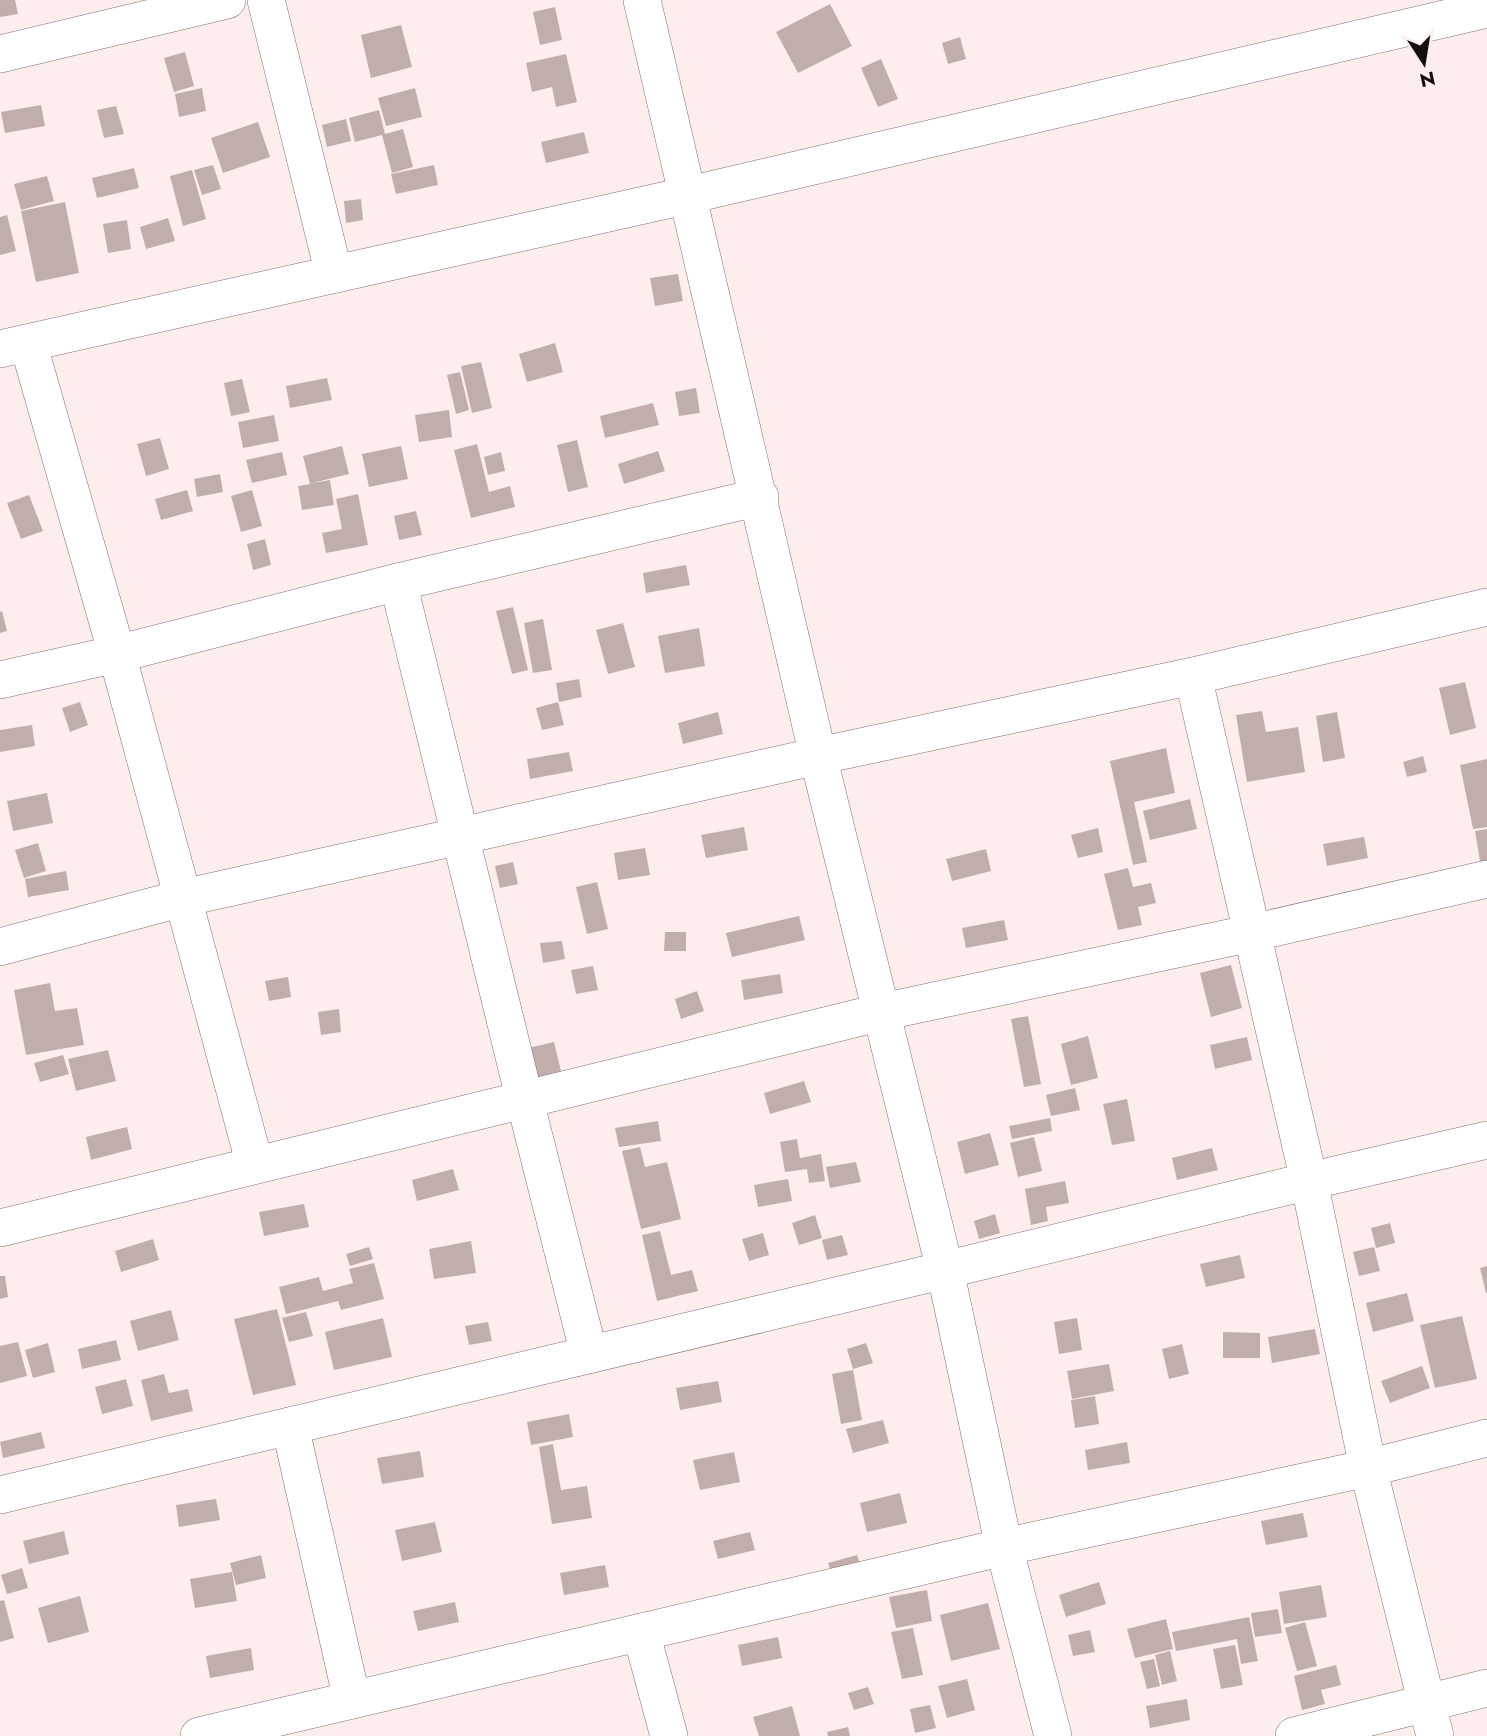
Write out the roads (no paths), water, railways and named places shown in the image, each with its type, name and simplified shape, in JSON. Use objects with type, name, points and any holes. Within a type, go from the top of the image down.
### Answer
[{"type":"street","points":[[0,54],[227,0]]},
{"type":"street","points":[[266,0],[334,274]]},
{"type":"street","points":[[642,0],[760,497],[818,756],[945,1270],[1003,1547],[1053,1736]]},
{"type":"street","points":[[255,1166],[117,654],[14,346],[689,195],[1487,9]]},
{"type":"street","points":[[0,680],[117,654],[398,582],[760,497]]},
{"type":"street","points":[[398,582],[589,1354]]},
{"type":"street","points":[[0,947],[183,898],[818,756],[1194,676],[1487,607]]},
{"type":"street","points":[[1194,676],[1309,1181],[1368,1468],[1431,1719]]},
{"type":"street","points":[[0,1228],[882,1012],[1252,933],[1487,879]]},
{"type":"street","points":[[0,1495],[1487,1140]]},
{"type":"street","points":[[290,1426],[352,1700]]},
{"type":"street","points":[[198,1736],[1003,1547],[1368,1468],[1487,1438]]},
{"type":"street","points":[[641,1632],[669,1736]]},
{"type":"street","points":[[1294,1736],[1431,1719],[1487,1688]]}]
